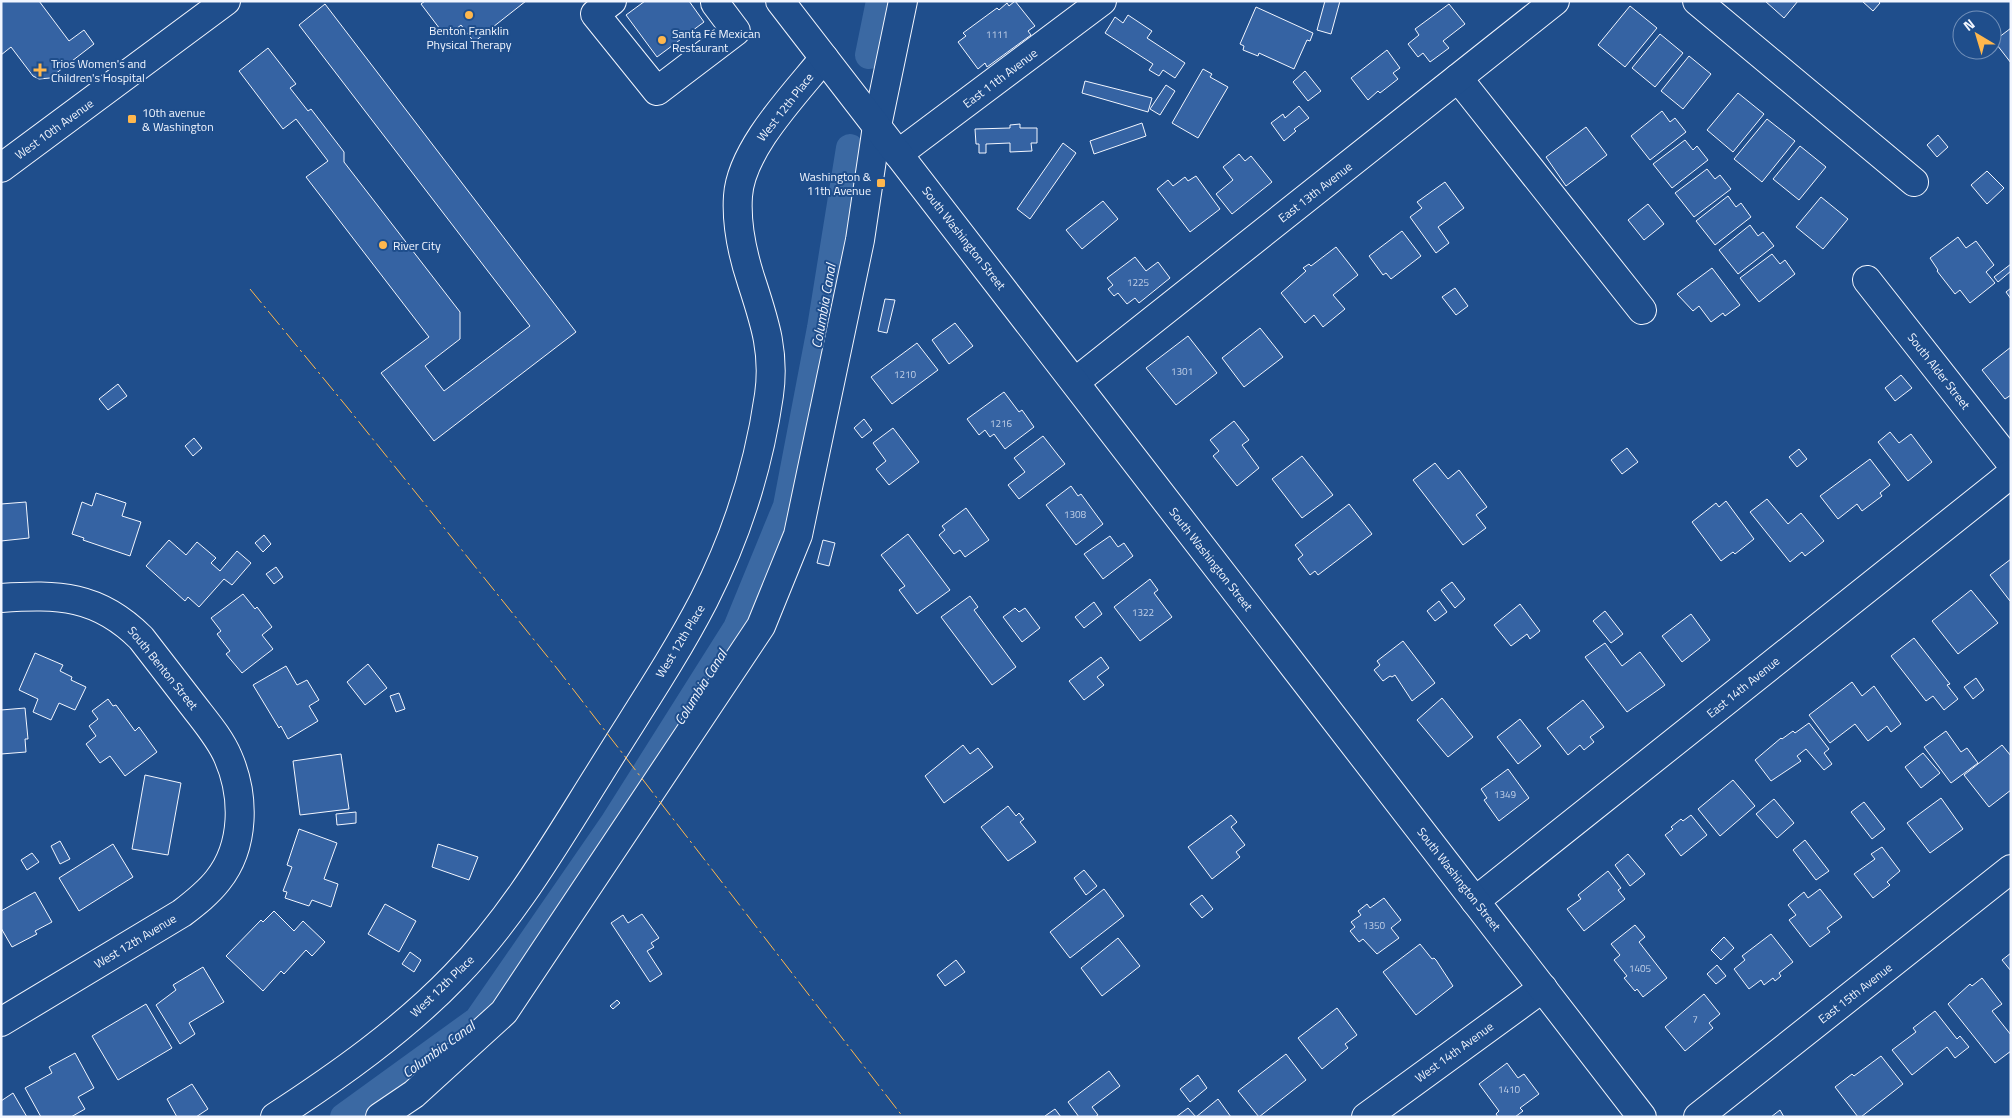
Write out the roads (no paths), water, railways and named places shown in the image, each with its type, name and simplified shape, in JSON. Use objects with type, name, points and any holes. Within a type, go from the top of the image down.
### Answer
[{"type":"street","points":[[612,1],[595,14],[657,91],[736,31],[715,3],[717,1]]},
{"type":"street","name":"South Washington Street","points":[[780,1],[1642,1117]]},
{"type":"street","points":[[380,1117],[414,1094],[504,1012],[761,626],[798,535],[860,240],[877,126],[903,1]]},
{"type":"street","name":"East 11th Avenue","points":[[898,154],[1102,1]]},
{"type":"street","name":"East 13th Avenue","points":[[1075,382],[1555,1]]},
{"type":"street","points":[[1697,1],[1914,182]]},
{"type":"street","name":"West 10th Avenue","points":[[1,168],[220,3]]},
{"type":"street","name":"West 12th Place","points":[[276,1117],[339,1074],[378,1044],[455,977],[485,943],[554,847],[704,601],[722,562],[754,470],[763,432],[771,375],[771,357],[764,319],[741,243],[738,193],[745,167],[756,144],[824,58]]},
{"type":"street","points":[[1458,78],[1642,310]]},
{"type":"street","name":"South Alder Street","points":[[1867,280],[2011,463]]},
{"type":"street","name":"East 14th Avenue","points":[[1475,900],[2011,474]]},
{"type":"street","name":"South Benton Street","points":[[1,598],[63,597],[92,605],[127,624],[141,638],[216,735],[236,781],[240,806],[239,834]]},
{"type":"street","name":"West 12th Avenue","points":[[1,1022],[182,913],[202,898],[219,880],[231,858],[239,834]]},
{"type":"street","name":"East 15th Avenue","points":[[1698,1117],[2011,869]]},
{"type":"street","name":"West 14th Avenue","points":[[1366,1117],[1543,988]]},
{"type":"waterway","name":"Columbia Canal","points":[[869,55],[880,1]]},
{"type":"waterway","name":"Columbia Canal","points":[[344,1117],[478,1020],[614,823],[737,628],[787,506],[821,328],[850,148]]},
{"type":"place","name":"Benton Franklin Physical Therapy","points":[[469,15]]},
{"type":"place","name":"Santa Fé Mexican Restaurant","points":[[662,40]]},
{"type":"place","name":"Trios Women's and Children's Hospital","points":[[40,70]]},
{"type":"place","name":"10th avenue & Washington","points":[[132,119]]},
{"type":"place","name":"Washington & 11th Avenue","points":[[881,183]]},
{"type":"place","name":"River City","points":[[383,245]]}]
